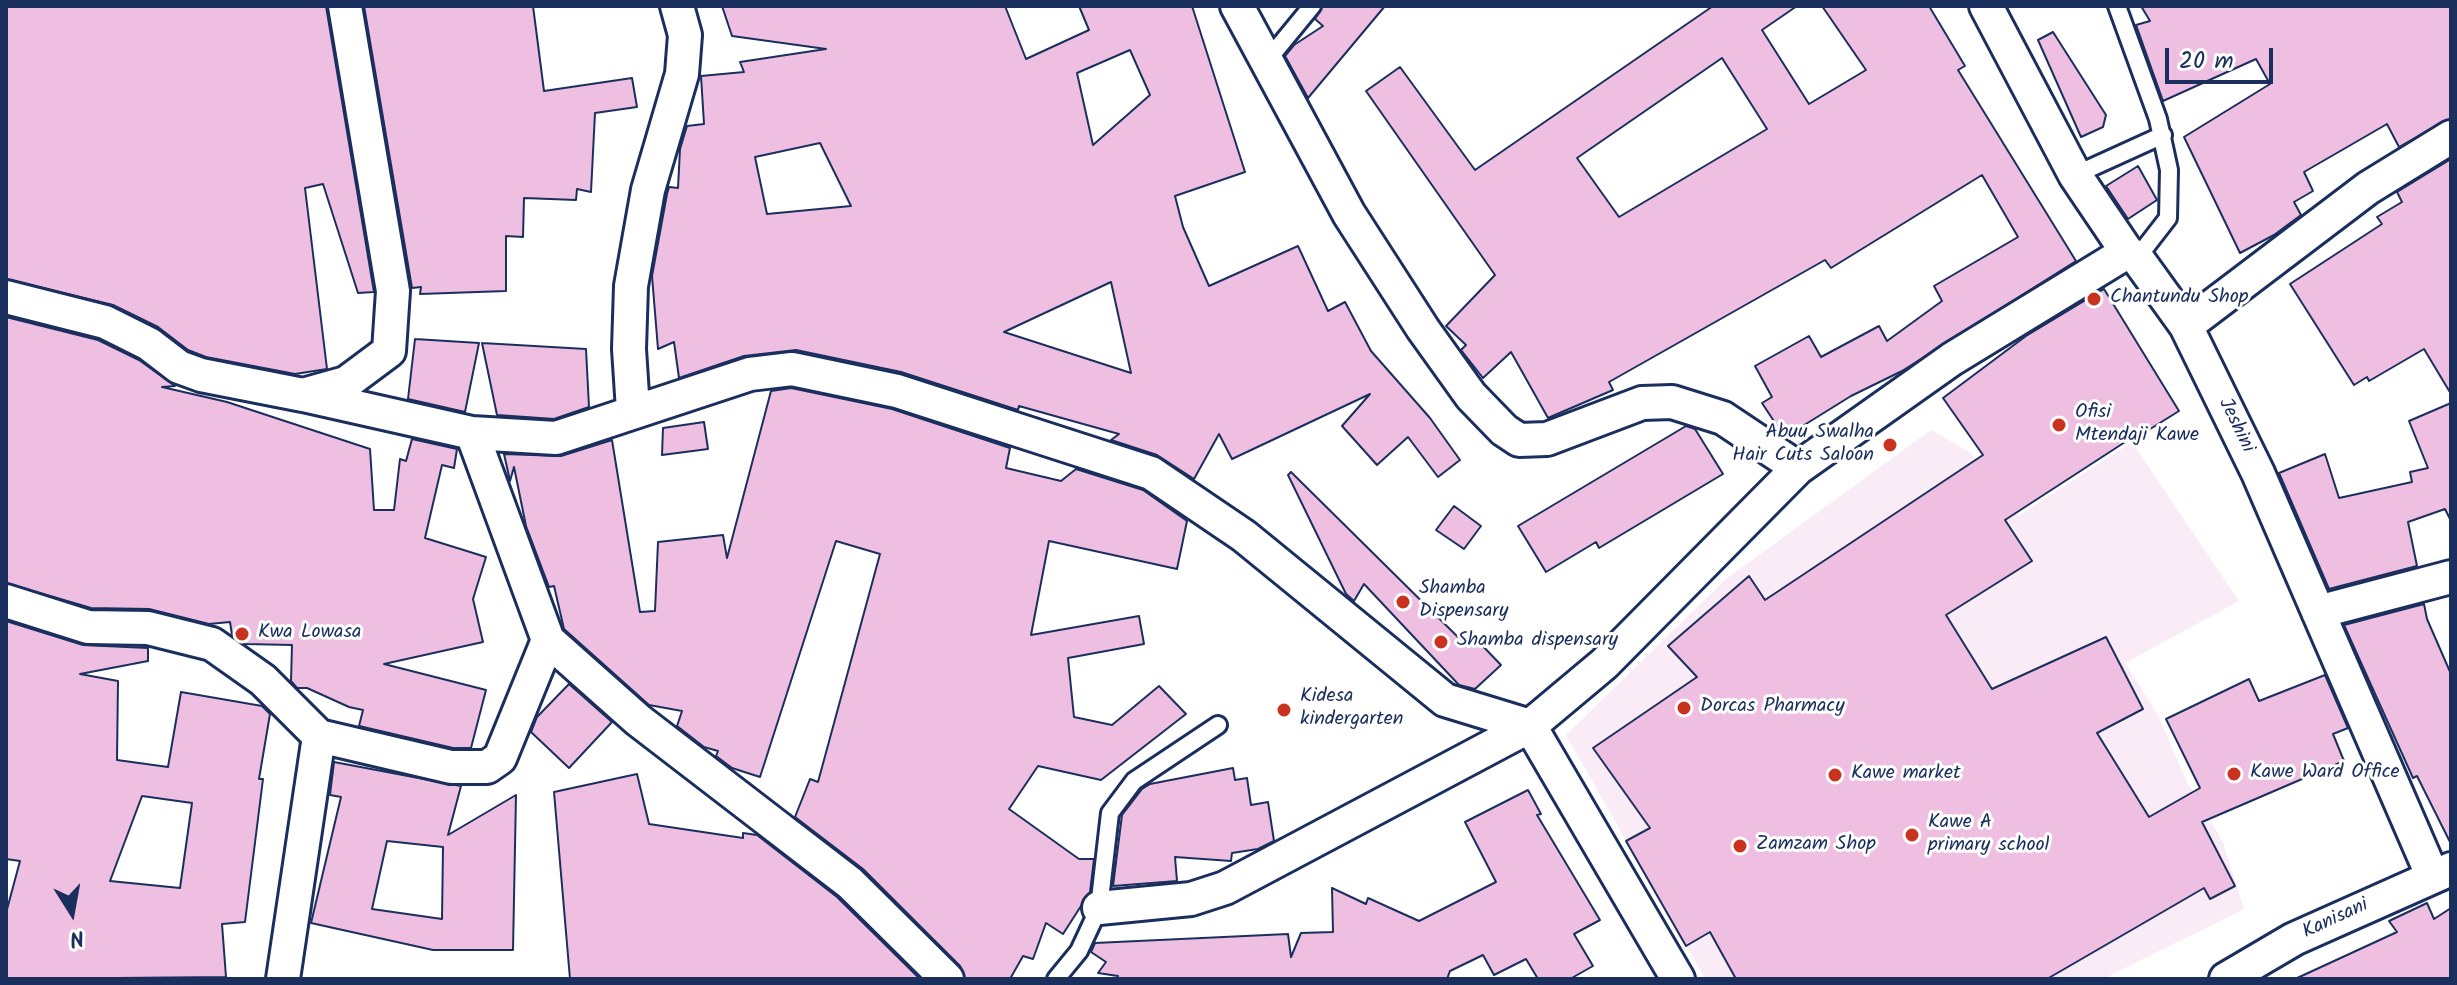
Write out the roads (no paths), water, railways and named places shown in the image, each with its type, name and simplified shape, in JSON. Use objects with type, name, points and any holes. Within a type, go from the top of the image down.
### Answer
[{"type":"street","points":[[303,395],[346,383],[389,351],[393,336],[393,291],[345,6]]},
{"type":"street","points":[[633,410],[629,349],[631,286],[648,190],[682,74],[685,35],[677,6]]},
{"type":"street","points":[[1237,6],[1349,214],[1423,329],[1471,396],[1504,430],[1519,440],[1547,439],[1642,403],[1672,402],[1723,418],[1798,468]]},
{"type":"street","name":"Jeshini","points":[[1986,6],[2075,175],[2186,326],[2258,473],[2318,612],[2442,872]]},
{"type":"street","points":[[2186,326],[2322,221],[2451,137]]},
{"type":"street","points":[[1099,908],[1191,899],[1225,888],[1530,726],[1604,664],[1798,468],[1952,359],[2132,255]]},
{"type":"street","points":[[6,297],[105,322],[149,344],[179,367],[201,375],[472,433],[556,438],[633,410],[750,374],[792,369],[897,391],[1151,473],[1244,536],[1445,700],[1530,726],[1678,979]]},
{"type":"street","points":[[472,433],[548,640],[638,720],[850,883],[947,979]]},
{"type":"street","points":[[2318,612],[2451,577]]},
{"type":"street","points":[[6,601],[88,627],[148,628],[212,644],[263,680],[319,736],[451,767],[487,767],[500,758],[548,640]]},
{"type":"street","points":[[283,979],[319,736]]},
{"type":"street","name":"Kanisani","points":[[2226,979],[2294,939],[2442,872]]},
{"type":"lane","points":[[1266,62],[1312,6]]},
{"type":"lane","points":[[2117,6],[2163,135],[2171,189],[2168,218],[2132,255]]},
{"type":"lane","points":[[2075,175],[2163,135]]},
{"type":"lane","points":[[1056,979],[1079,951],[1099,908],[1110,813],[1134,781],[1218,725]]},
{"type":"place","name":"Chantundu Shop","points":[[2094,299]]},
{"type":"place","name":"Ofisi Mtendaji Kawe","points":[[2059,425]]},
{"type":"place","name":"Abuu Swalha Hair Cuts Saloon","points":[[1890,445]]},
{"type":"place","name":"Shamba Dispensary","points":[[1403,602]]},
{"type":"place","name":"Kwa Lowasa","points":[[242,634]]},
{"type":"place","name":"Shamba dispensary","points":[[1441,642]]},
{"type":"place","name":"Dorcas Pharmacy","points":[[1684,708]]},
{"type":"place","name":"Kidesa kindergarten","points":[[1284,710]]},
{"type":"place","name":"Kawe Ward Office","points":[[2234,774]]},
{"type":"place","name":"Kawe market","points":[[1835,775]]},
{"type":"place","name":"Kawe A primary school","points":[[1912,835]]},
{"type":"place","name":"Zamzam Shop","points":[[1740,846]]}]
